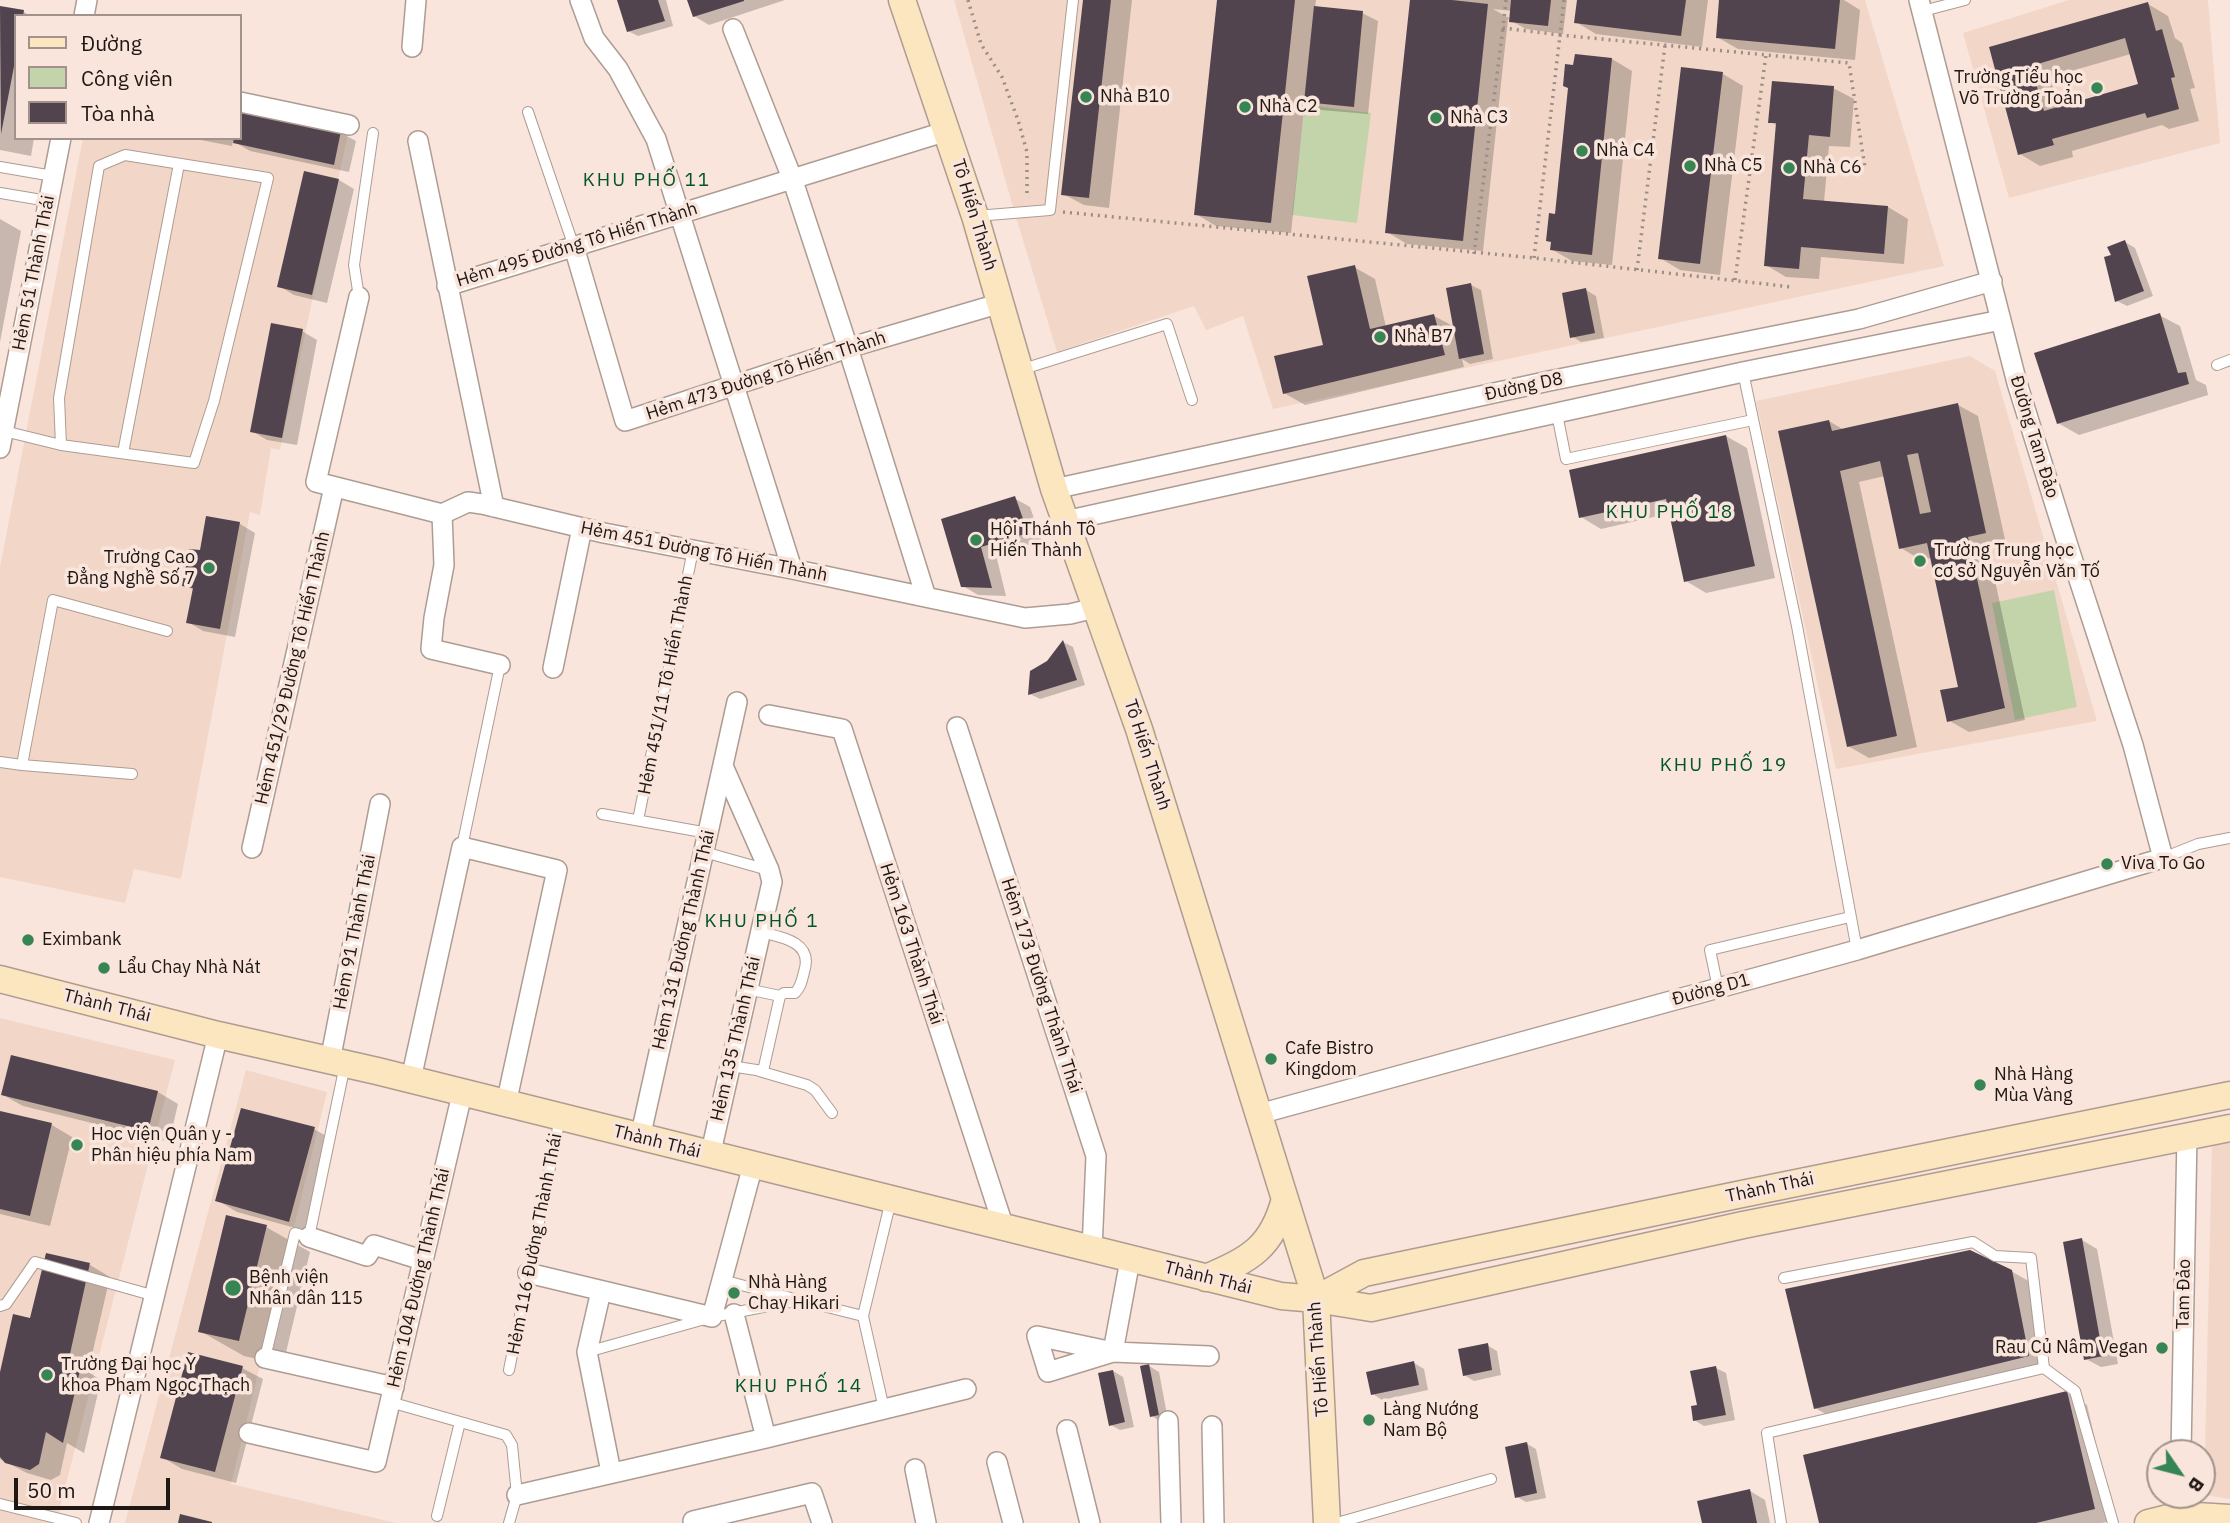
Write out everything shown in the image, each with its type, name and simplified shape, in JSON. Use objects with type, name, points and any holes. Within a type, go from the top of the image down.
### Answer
[{"type":"main road","name":"Tô Hiến Thành","points":[[902,0],[975,216],[1054,489],[1139,729],[1316,1299],[1327,1523]]},
{"type":"main road","name":"Thành Thái","points":[[0,979],[218,1035],[411,1079],[1130,1260],[1281,1296],[1371,1308],[1743,1226],[2230,1128]]},
{"type":"main road","name":"Thành Thái","points":[[1316,1299],[1364,1273],[2230,1095]]},
{"type":"main road","points":[[2182,1104],[2186,1135]]},
{"type":"main road","points":[[1737,1195],[1743,1226]]},
{"type":"main road","points":[[1206,1278],[1231,1267],[1266,1242],[1279,1223],[1285,1199]]},
{"type":"main road","points":[[2148,1523],[2173,1509]]},
{"type":"main road","points":[[2193,1509],[2226,1519]]},
{"type":"street","points":[[412,47],[416,0]]},
{"type":"street","points":[[580,0],[594,38],[618,69],[656,139],[792,569]]},
{"type":"street","name":"Đường Tam Đảo","points":[[1921,6],[2001,320],[2039,455],[2133,745],[2163,859]]},
{"type":"street","points":[[733,29],[792,178],[926,597]]},
{"type":"street","points":[[242,102],[349,125]]},
{"type":"street","name":"Hẻm 495 Đường Tô Hiến Thành","points":[[447,286],[947,131]]},
{"type":"street","name":"Hẻm 51 Thành Thái","points":[[2,440],[61,140]]},
{"type":"street","points":[[418,141],[494,507]]},
{"type":"street","name":"Hẻm 473 Đường Tô Hiến Thành","points":[[574,247],[625,421],[848,348],[1001,303]]},
{"type":"street","name":"Đường D8","points":[[1054,489],[1549,381],[1859,319],[1992,281]]},
{"type":"street","name":"Hẻm 451/29 Đường Tô Hiến Thành","points":[[252,848],[325,485],[359,297]]},
{"type":"street","points":[[1859,319],[1863,347]]},
{"type":"street","name":"Đường D8","points":[[1065,521],[1743,372],[2001,320]]},
{"type":"street","points":[[1549,381],[1557,414]]},
{"type":"street","points":[[325,485],[442,514],[444,565],[431,649],[500,665]]},
{"type":"street","name":"Hẻm 451 Đường Tô Hiến Thành","points":[[442,514],[468,502],[582,528],[1025,618],[1070,614],[1095,607]]},
{"type":"street","points":[[553,668],[582,528]]},
{"type":"street","name":"Hẻm 131 Đường Thành Thái","points":[[640,1138],[737,702]]},
{"type":"street","name":"Hẻm 163 Thành Thái","points":[[769,715],[842,729],[1004,1228]]},
{"type":"street","name":"Hẻm 173 Đường Thành Thái","points":[[957,727],[1096,1156],[1092,1250]]},
{"type":"street","name":"Hẻm 135 Thành Thái","points":[[710,1156],[772,881],[723,766]]},
{"type":"street","name":"Hẻm 91 Thành Thái","points":[[338,1062],[380,804]]},
{"type":"street","points":[[411,1079],[461,847],[557,870],[506,1104]]},
{"type":"street","name":"Đường D1","points":[[1259,1114],[1857,950],[2163,859]]},
{"type":"street","points":[[99,1523],[218,1035]]},
{"type":"street","name":"Hẻm 104 Đường Thành Thái","points":[[249,1433],[376,1462],[462,1094]]},
{"type":"street","name":"Tam Đảo","points":[[2181,1439],[2186,1135]]},
{"type":"street","points":[[528,1273],[712,1317],[753,1165]]},
{"type":"street","points":[[309,1237],[367,1256],[374,1245],[422,1260]]},
{"type":"street","points":[[1130,1260],[1113,1352],[1209,1356]]},
{"type":"street","points":[[601,1291],[587,1352],[611,1472]]},
{"type":"street","points":[[734,1314],[766,1438]]},
{"type":"street","points":[[265,1358],[392,1395]]},
{"type":"street","points":[[517,1495],[766,1438],[966,1388]]},
{"type":"street","points":[[1168,1421],[1171,1523]]},
{"type":"street","points":[[1212,1426],[1214,1523]]},
{"type":"street","points":[[1068,1430],[1090,1523]]},
{"type":"street","points":[[997,1462],[1013,1523]]},
{"type":"street","points":[[915,1469],[926,1523]]},
{"type":"street","points":[[693,1521],[813,1493],[822,1523]]},
{"type":"lane","points":[[975,216],[1051,210],[1073,0]]},
{"type":"lane","points":[[1921,6],[1965,0]]},
{"type":"lane","points":[[528,112],[574,247]]},
{"type":"lane","points":[[359,297],[354,265],[373,133]]},
{"type":"lane","points":[[2,440],[194,463],[214,401],[268,178],[125,155],[99,166],[59,398],[61,445]]},
{"type":"lane","points":[[123,453],[179,164]]},
{"type":"lane","points":[[0,167],[53,176]]},
{"type":"lane","points":[[0,193],[48,201]]},
{"type":"lane","points":[[1020,370],[1167,324],[1192,400]]},
{"type":"lane","points":[[2217,365],[2230,360]]},
{"type":"lane","points":[[1743,372],[1797,626],[1857,950]]},
{"type":"lane","points":[[1557,414],[1566,459],[1753,420]]},
{"type":"lane","name":"Hẻm 451/11 Tô Hiến Thành","points":[[638,820],[693,550]]},
{"type":"lane","points":[[22,765],[53,600],[167,631]]},
{"type":"lane","points":[[461,847],[500,665]]},
{"type":"lane","points":[[0,762],[132,774]]},
{"type":"lane","points":[[602,814],[638,820],[706,842],[769,870]]},
{"type":"lane","points":[[2163,859],[2198,844],[2230,838]]},
{"type":"lane","points":[[1718,988],[1710,950],[1850,918]]},
{"type":"lane","points":[[747,989],[780,996],[784,993],[795,993],[799,989],[807,959],[790,939],[760,932]]},
{"type":"lane","points":[[759,1071],[764,1067],[780,996]]},
{"type":"lane","points":[[265,1358],[295,1233],[309,1237],[338,1062]]},
{"type":"lane","points":[[730,1066],[807,1084],[832,1112]]},
{"type":"lane","name":"Hẻm 116 Đường Thành Thái","points":[[509,1370],[560,1118]]},
{"type":"lane","points":[[884,1409],[863,1316],[891,1200]]},
{"type":"lane","points":[[1784,1278],[1973,1242],[1995,1256],[2031,1258],[2044,1368],[2075,1391],[2113,1523]]},
{"type":"lane","points":[[0,1306],[6,1304],[35,1262],[155,1296]]},
{"type":"lane","points":[[722,1280],[863,1316]]},
{"type":"lane","points":[[587,1352],[712,1317],[799,1300]]},
{"type":"lane","points":[[1781,1523],[1767,1433],[2044,1368]]},
{"type":"lane","points":[[392,1395],[460,1422],[506,1435],[512,1444],[517,1495],[509,1523]]},
{"type":"lane","points":[[437,1516],[460,1422]]},
{"type":"lane","points":[[1337,1523],[1491,1479]]},
{"type":"lane","points":[[0,1504],[76,1523]]},
{"type":"path","points":[[968,0],[981,44],[1002,77],[1024,141],[1027,152],[1027,211]]},
{"type":"path","points":[[1474,254],[1506,0]]},
{"type":"path","points":[[1534,258],[1564,0]]},
{"type":"path","points":[[1503,28],[1849,63],[1865,168]]},
{"type":"path","points":[[1637,270],[1665,45]]},
{"type":"path","points":[[1735,280],[1766,55]]},
{"type":"path","points":[[1051,210],[1534,258],[1792,287]]},
{"type":"shaded area","points":[[954,0],[1865,0],[1944,266],[1273,409],[1243,316],[1206,330],[1194,306],[1057,352]]},
{"type":"shaded area","name":"Trường Tiểu học Võ Trường Toản","points":[[2069,0],[2208,0],[2220,143],[2009,198],[1963,33]]},
{"type":"shaded area","points":[[242,107],[349,129],[280,450],[271,448],[260,515],[250,512],[181,879],[134,869],[125,903],[0,877],[0,567],[83,140],[242,140]]},
{"type":"shaded area","name":"Trường Trung học cơ sở Nguyễn Văn Tố","points":[[1970,356],[1995,371],[2097,721],[1836,769],[1756,401]]},
{"type":"shaded area","points":[[0,1018],[175,1060],[56,1523],[0,1523]]},
{"type":"shaded area","name":"Bệnh viện Nhân dân 115","points":[[246,1070],[327,1092],[231,1484],[396,1523],[125,1523]]},
{"type":"shaded area","points":[[2230,1140],[2230,1499],[2216,1497],[2216,1439],[2205,1439],[2212,1143]]},
{"type":"green space","points":[[1305,105],[1371,113],[1357,223],[1292,215]]},
{"type":"green space","points":[[2054,590],[2077,707],[2015,720],[1992,603]]},
{"type":"building","points":[[617,0],[658,0],[665,21],[627,32]]},
{"type":"building","points":[[687,0],[744,0],[744,1],[693,17]]},
{"type":"building","name":"Nhà B10","points":[[1083,0],[1111,0],[1089,198],[1061,195]]},
{"type":"building","name":"Nhà C2","points":[[1217,0],[1295,0],[1271,223],[1194,215]]},
{"type":"building","name":"Nhà C3","points":[[1410,0],[1452,0],[1488,4],[1463,241],[1385,233]]},
{"type":"building","points":[[1511,0],[1551,0],[1548,26],[1509,22]]},
{"type":"building","points":[[1577,0],[1686,0],[1681,36],[1574,23]]},
{"type":"building","points":[[1719,0],[1840,0],[1835,49],[1716,38]]},
{"type":"building","points":[[2148,2],[2156,31],[2162,29],[2175,77],[2171,78],[2179,109],[2147,118],[2145,113],[2052,139],[2054,145],[2018,155],[1989,47]],"holes":[[[2125,38],[2138,84],[2044,111],[2031,66]]]},
{"type":"building","points":[[0,6],[24,10],[23,14],[14,14],[14,66],[1,134]]},
{"type":"building","points":[[1314,6],[1363,11],[1354,107],[1304,102]]},
{"type":"building","name":"Nhà C4","points":[[1575,54],[1612,58],[1592,255],[1550,250],[1551,242],[1546,241],[1549,213],[1555,214],[1568,88],[1563,86],[1565,64],[1573,65]]},
{"type":"building","name":"Nhà C5","points":[[1681,67],[1723,72],[1700,264],[1658,259]]},
{"type":"building","name":"Nhà C6","points":[[1772,81],[1834,86],[1830,137],[1809,135],[1803,199],[1888,206],[1884,254],[1801,247],[1799,269],[1764,266],[1776,123],[1768,123]]},
{"type":"building","points":[[242,109],[341,131],[334,165],[233,143],[234,140],[242,140]]},
{"type":"building","points":[[304,171],[339,179],[312,295],[277,287]]},
{"type":"building","points":[[2125,240],[2144,291],[2115,302],[2104,257],[2111,255],[2107,247]]},
{"type":"building","name":"Nhà B7","points":[[1355,265],[1370,329],[1434,314],[1445,355],[1283,394],[1274,356],[1323,345],[1307,276]]},
{"type":"building","points":[[1471,283],[1484,354],[1459,359],[1446,288]]},
{"type":"building","points":[[1586,288],[1595,333],[1570,338],[1562,293]]},
{"type":"building","points":[[2160,313],[2178,373],[2186,372],[2189,384],[2057,424],[2034,353]]},
{"type":"building","points":[[271,323],[303,329],[282,438],[250,432]]},
{"type":"building","points":[[1958,403],[1986,533],[1968,537],[2005,708],[1947,722],[1940,690],[1958,687],[1927,543],[1899,549],[1880,461],[1840,471],[1897,736],[1847,747],[1778,431],[1829,420],[1832,431]],"holes":[[[1918,453],[1931,512],[1920,514],[1907,455]]]},
{"type":"building","points":[[1726,435],[1755,566],[1684,582],[1666,499],[1579,518],[1569,470]]},
{"type":"building","name":"Hội Thánh Tô Hiến Thành","points":[[1015,496],[1028,533],[981,547],[992,588],[961,587],[941,519]]},
{"type":"building","name":"Trường Cao Đẳng Nghề Số 7","points":[[206,516],[240,522],[220,629],[186,623],[193,588],[182,586],[189,549],[200,550]]},
{"type":"building","points":[[1063,640],[1077,680],[1028,695],[1030,671],[1047,661]]},
{"type":"building","points":[[11,1055],[158,1091],[148,1131],[1,1095]]},
{"type":"building","points":[[241,1108],[315,1127],[289,1222],[215,1201]]},
{"type":"building","points":[[0,1111],[52,1123],[30,1216],[0,1209]]},
{"type":"building","points":[[226,1215],[267,1225],[239,1341],[198,1332]]},
{"type":"building","points":[[2082,1238],[2103,1356],[2084,1360],[2063,1242]]},
{"type":"building","points":[[1970,1250],[2012,1270],[2029,1356],[1814,1409],[1785,1289]]},
{"type":"building","points":[[46,1253],[90,1263],[68,1363],[81,1366],[63,1443],[46,1432],[39,1464],[30,1470],[5,1463],[0,1457],[0,1372],[13,1314],[30,1318]]},
{"type":"building","points":[[1488,1343],[1492,1370],[1463,1376],[1458,1349]]},
{"type":"building","points":[[188,1352],[243,1366],[215,1472],[160,1458]]},
{"type":"building","points":[[1414,1361],[1419,1385],[1371,1395],[1366,1372]]},
{"type":"building","points":[[1149,1364],[1159,1415],[1150,1417],[1140,1366]]},
{"type":"building","points":[[1716,1366],[1726,1415],[1693,1421],[1691,1406],[1697,1405],[1690,1371]]},
{"type":"building","points":[[1113,1370],[1125,1422],[1109,1426],[1098,1373]]},
{"type":"building","points":[[2067,1391],[2095,1509],[2036,1523],[1819,1523],[1803,1455]]},
{"type":"building","points":[[1527,1442],[1537,1493],[1515,1498],[1505,1447]]},
{"type":"building","points":[[1750,1489],[1757,1523],[1702,1523],[1697,1501]]},
{"type":"building","points":[[180,1514],[212,1522],[212,1523],[178,1523]]},
{"type":"place","name":"Trường Tiểu học Võ Trường Toản","points":[[2097,88]]},
{"type":"place","name":"Nhà B10","points":[[1086,97]]},
{"type":"place","name":"Nhà C2","points":[[1245,107]]},
{"type":"place","name":"Nhà C3","points":[[1436,118]]},
{"type":"place","name":"Nhà C4","points":[[1582,151]]},
{"type":"place","name":"Nhà C5","points":[[1690,166]]},
{"type":"place","name":"Nhà C6","points":[[1789,168]]},
{"type":"place","name":"Nhà B7","points":[[1380,337]]},
{"type":"place","name":"Hội Thánh Tô Hiến Thành","points":[[976,540]]},
{"type":"place","name":"Trường Trung học cơ sở Nguyễn Văn Tố","points":[[1920,561]]},
{"type":"place","name":"Trường Cao Đẳng Nghề Số 7","points":[[209,568]]},
{"type":"place","name":"Viva To Go","points":[[2107,864]]},
{"type":"place","name":"Eximbank","points":[[28,940]]},
{"type":"place","name":"Lẩu Chay Nhà Nát","points":[[104,968]]},
{"type":"place","name":"Cafe Bistro Kingdom","points":[[1271,1059]]},
{"type":"place","name":"Nhà Hàng Mùa Vàng","points":[[1980,1085]]},
{"type":"place","name":"Hoc viện Quân y - Phân hiệu phía Nam","points":[[77,1145]]},
{"type":"place","name":"Bệnh viện Nhân dân 115","points":[[233,1288]]},
{"type":"place","name":"Nhà Hàng Chay Hikari","points":[[734,1293]]},
{"type":"place","name":"Rau Củ Nâm Vegan","points":[[2162,1348]]},
{"type":"place","name":"Trường Đại học Y khoa Phạm Ngọc Thạch","points":[[47,1375]]},
{"type":"place","name":"Làng Nướng Nam Bộ","points":[[1369,1420]]},
{"type":"district","name":"KHU PHỐ 11","points":[[647,181]]},
{"type":"district","name":"KHU PHỐ 18","points":[[1670,513]]},
{"type":"district","name":"KHU PHỐ 19","points":[[1724,766]]},
{"type":"district","name":"KHU PHỐ 1","points":[[762,922]]},
{"type":"district","name":"KHU PHỐ 14","points":[[799,1387]]}]
